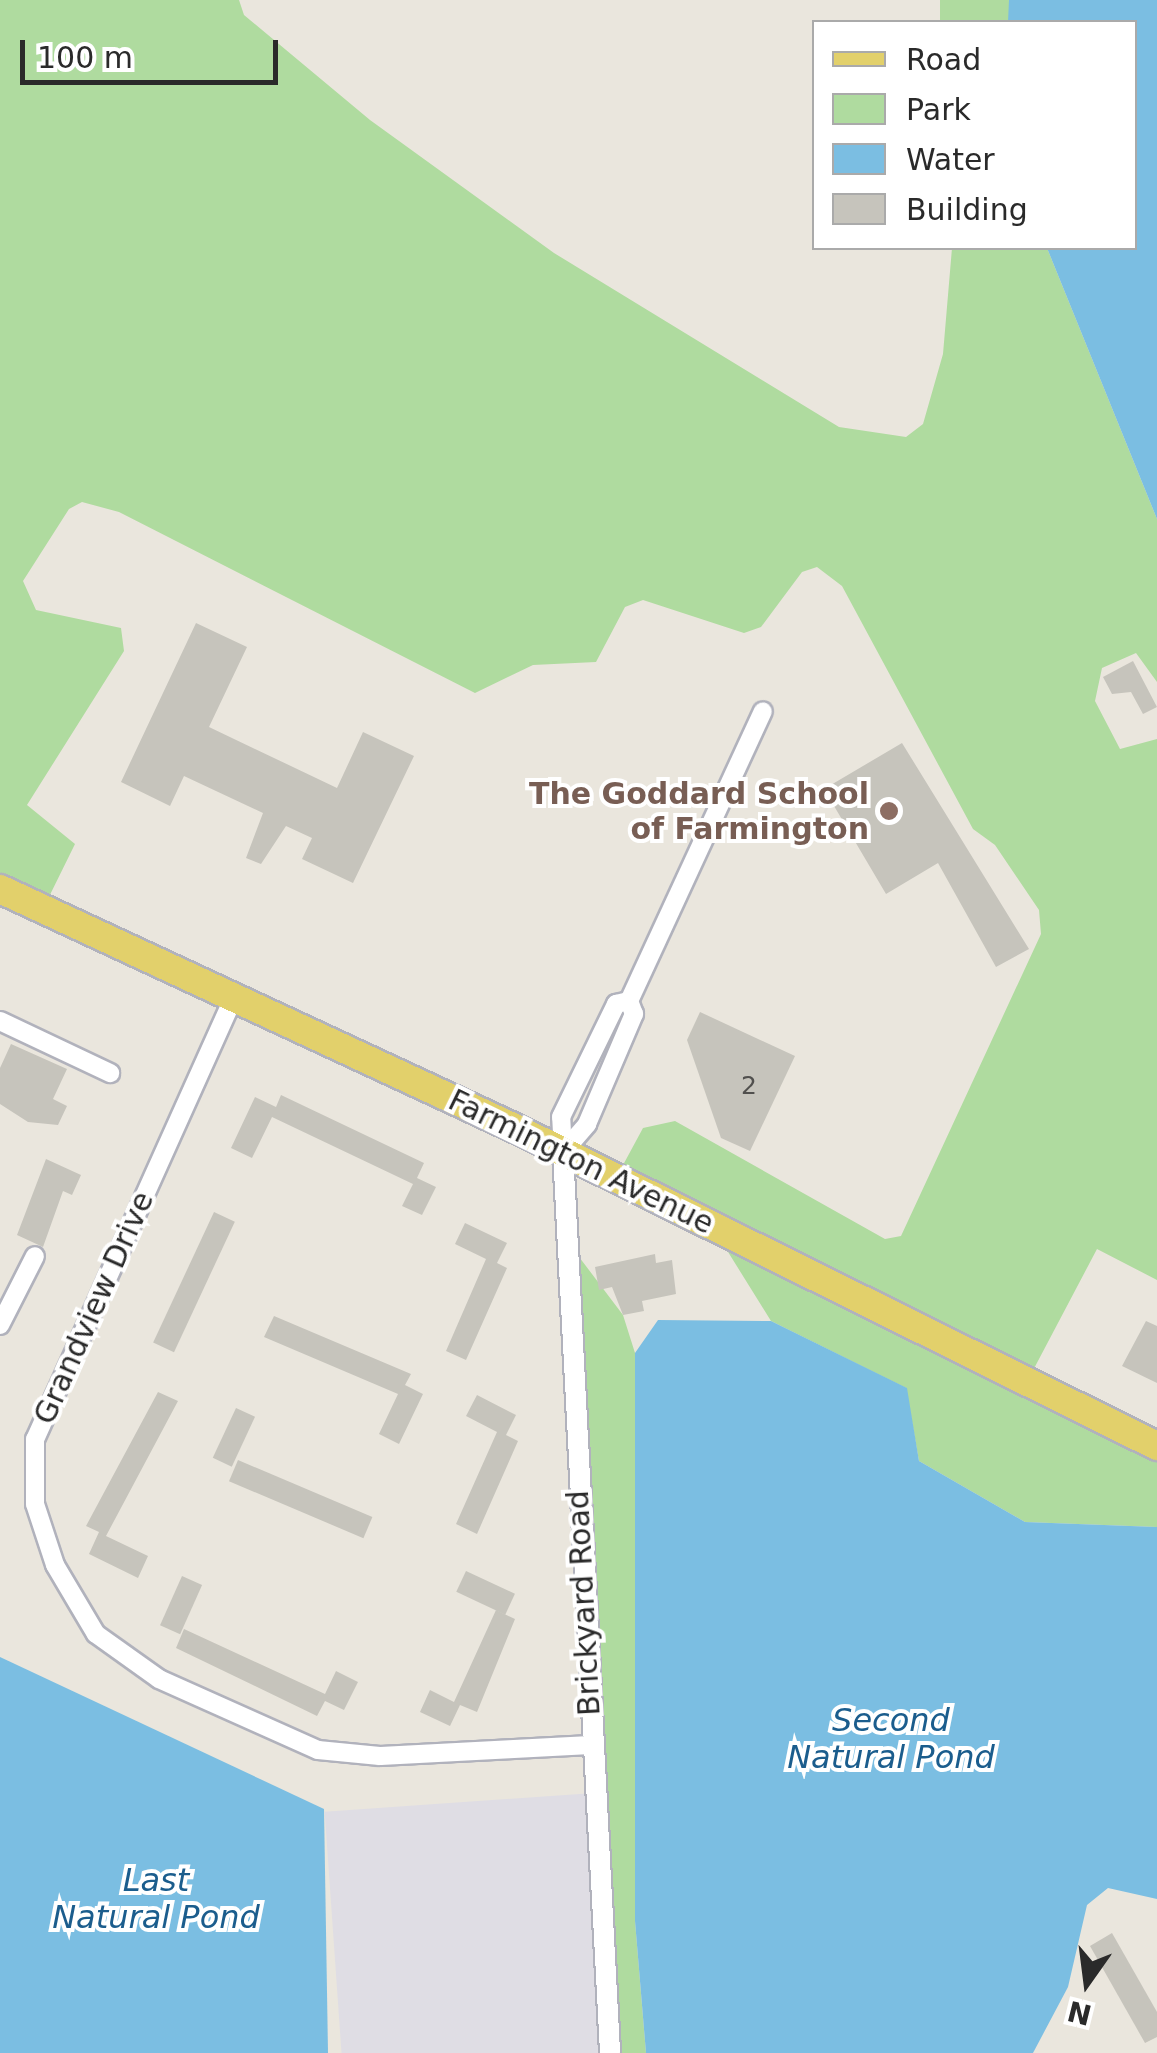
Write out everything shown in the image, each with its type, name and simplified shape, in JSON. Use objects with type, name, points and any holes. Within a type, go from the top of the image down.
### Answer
[{"type":"main road","name":"Farmington Avenue","points":[[0,889],[563,1152],[1157,1446]]},
{"type":"street","points":[[563,1152],[587,1124],[634,1014],[630,1001],[763,712]]},
{"type":"street","name":"Grandview Drive","points":[[233,999],[35,1439],[35,1504],[55,1565],[96,1634],[159,1679],[318,1750],[380,1756],[591,1746]]},
{"type":"street","points":[[0,1020],[110,1073]]},
{"type":"street","name":"Brickyard Road","points":[[563,1152],[610,2053]]},
{"type":"street","points":[[0,1324],[35,1256]]},
{"type":"shaded area","points":[[594,1793],[612,2052],[342,2053],[325,1812]]},
{"type":"green space","points":[[0,0],[239,0],[244,15],[370,120],[554,253],[839,427],[906,437],[923,424],[943,354],[952,250],[1048,250],[1157,519],[1157,682],[1136,653],[1102,668],[1095,701],[1120,749],[1157,739],[1157,1280],[1097,1249],[1029,1378],[1157,1446],[1157,1527],[1025,1522],[919,1461],[906,1388],[771,1321],[710,1223],[616,1178],[643,1128],[675,1121],[885,1239],[901,1236],[1041,934],[1039,910],[995,845],[973,829],[842,586],[817,567],[802,572],[761,627],[744,633],[643,600],[625,607],[596,662],[533,665],[475,693],[119,512],[82,502],[69,509],[23,581],[36,610],[121,628],[124,651],[27,805],[75,844],[43,909],[0,889]]},
{"type":"green space","points":[[940,0],[1009,0],[1009,20],[940,20]]},
{"type":"green space","points":[[567,1241],[623,1315],[635,1353],[635,1921],[646,2053],[610,2053]]},
{"type":"water","points":[[1009,0],[1157,0],[1157,519],[1048,250],[1137,250],[1137,20],[1008,20]]},
{"type":"water","name":"Second Natural Pond","points":[[658,1320],[771,1321],[907,1388],[919,1461],[1025,1522],[1157,1527],[1157,1899],[1108,1888],[1087,1905],[1068,1987],[1033,2053],[646,2053],[635,1921],[635,1353]]},
{"type":"water","name":"Last Natural Pond","points":[[0,1657],[324,1809],[328,2053],[0,2053]]},
{"type":"building","points":[[196,623],[247,647],[209,727],[337,788],[363,732],[414,756],[353,883],[302,859],[312,838],[286,826],[261,864],[246,858],[263,813],[184,776],[170,806],[121,782]]},
{"type":"building","points":[[1133,661],[1157,707],[1143,714],[1131,692],[1112,694],[1103,677]]},
{"type":"building","name":"The Goddard School of Farmington","points":[[902,743],[1029,949],[996,967],[938,863],[886,894],[824,789]]},
{"type":"building","points":[[700,1012],[795,1056],[750,1151],[721,1138],[687,1040]]},
{"type":"building","points":[[11,1044],[67,1069],[53,1099],[67,1106],[58,1125],[28,1122],[0,1104],[0,1068]]},
{"type":"building","points":[[281,1095],[424,1163],[417,1178],[436,1187],[422,1215],[402,1206],[413,1184],[272,1117],[252,1158],[231,1148],[255,1097],[276,1107]]},
{"type":"building","points":[[46,1159],[81,1175],[72,1195],[63,1191],[43,1247],[17,1235]]},
{"type":"building","points":[[214,1212],[235,1222],[174,1352],[153,1343]]},
{"type":"building","points":[[465,1223],[507,1243],[497,1263],[507,1268],[466,1360],[446,1351],[486,1259],[455,1244]]},
{"type":"building","points":[[655,1254],[656,1263],[672,1260],[676,1294],[642,1301],[644,1311],[623,1315],[612,1287],[599,1290],[595,1267]]},
{"type":"building","points":[[274,1316],[411,1374],[405,1385],[423,1394],[399,1444],[379,1434],[398,1394],[264,1337]]},
{"type":"building","points":[[1146,1321],[1157,1326],[1157,1383],[1122,1366]]},
{"type":"building","points":[[158,1392],[178,1401],[106,1536],[148,1556],[138,1578],[89,1554],[99,1532],[86,1526]]},
{"type":"building","points":[[477,1395],[516,1415],[506,1435],[518,1441],[477,1534],[456,1524],[497,1432],[466,1416]]},
{"type":"building","points":[[236,1408],[255,1417],[232,1467],[213,1458]]},
{"type":"building","points":[[238,1460],[372,1517],[363,1538],[229,1481]]},
{"type":"building","points":[[466,1571],[515,1594],[505,1615],[456,1592]]},
{"type":"building","points":[[182,1576],[202,1585],[180,1634],[160,1625]]},
{"type":"building","points":[[496,1610],[515,1619],[477,1712],[460,1705],[450,1726],[420,1712],[430,1690],[454,1702]]},
{"type":"building","points":[[184,1629],[325,1694],[336,1671],[358,1682],[344,1710],[325,1701],[317,1716],[176,1648]]},
{"type":"building","points":[[1112,1933],[1157,2012],[1157,2037],[1145,2043],[1090,1946]]},
{"type":"place","name":"The Goddard School of Farmington","points":[[889,811]]}]
